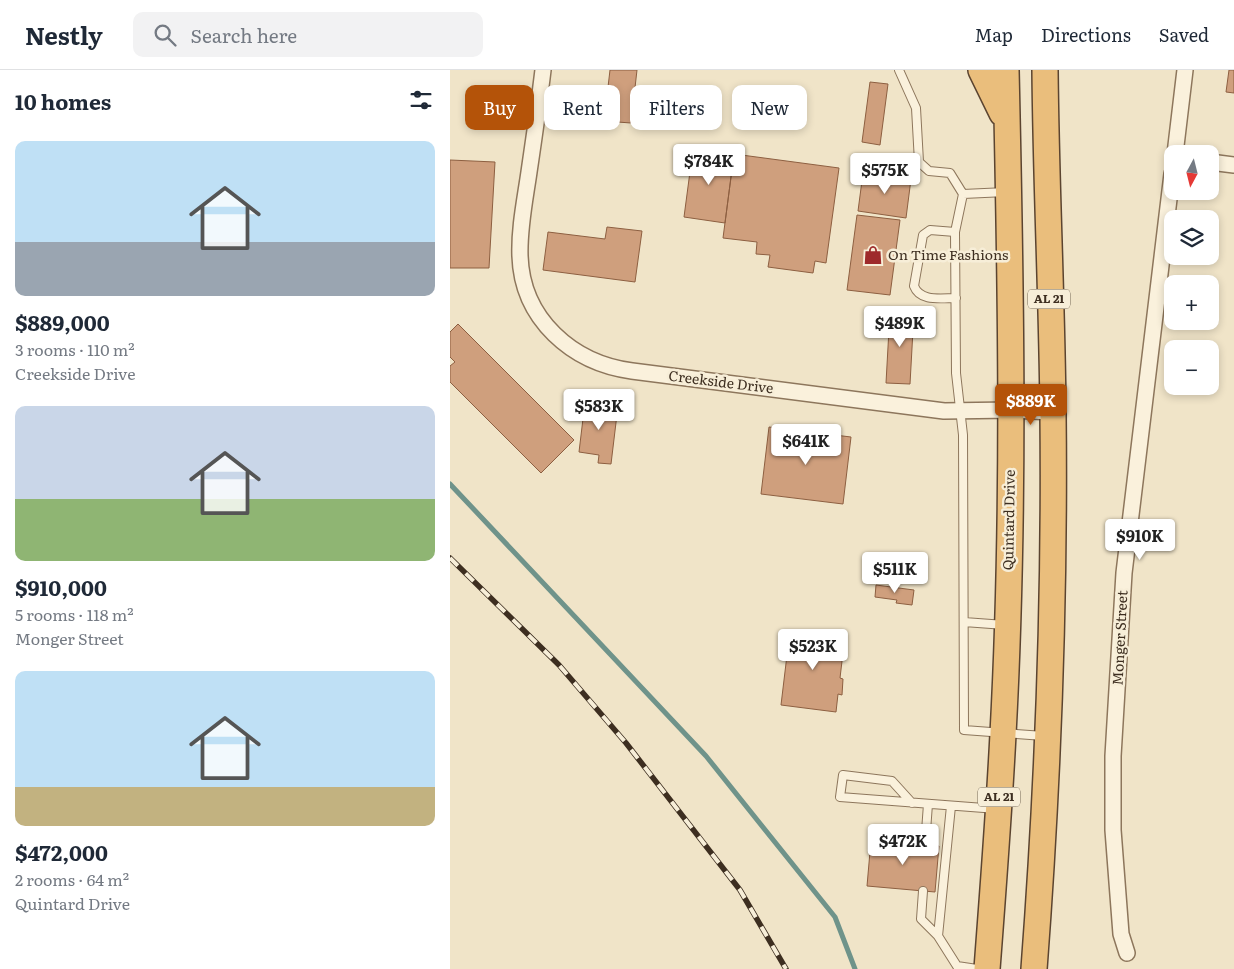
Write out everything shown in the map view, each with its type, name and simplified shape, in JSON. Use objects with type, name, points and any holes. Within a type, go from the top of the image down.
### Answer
[{"type":"highway","points":[[981,70],[1007,122]]},
{"type":"highway","name":"Quintard Drive","points":[[987,969],[1003,733],[1007,625],[1011,410],[1006,70]]},
{"type":"highway","name":"AL 21","points":[[1034,969],[1042,862],[1052,604],[1053,412],[1045,70]]},
{"type":"highway","points":[[1045,116],[1057,70]]},
{"type":"street","name":"Creekside Drive","points":[[544,70],[525,199],[520,257],[523,281],[536,312],[545,326],[570,349],[584,358],[615,369],[944,411],[1011,410],[1053,412]]},
{"type":"street","points":[[1176,145],[1184,70]]},
{"type":"street","points":[[1219,163],[1234,165]]},
{"type":"street","name":"Monger Street","points":[[1127,953],[1121,934],[1113,830],[1114,737],[1124,573],[1169,200]]},
{"type":"lane","points":[[899,70],[916,108],[919,162],[929,171],[950,173],[962,194],[955,232],[956,373],[963,435],[964,730],[1047,736]]},
{"type":"lane","points":[[962,194],[1008,192]]},
{"type":"lane","points":[[955,232],[930,230],[922,235],[914,286],[916,292],[921,296],[956,298]]},
{"type":"lane","points":[[964,622],[1007,625]]},
{"type":"lane","points":[[912,803],[892,781],[843,775],[840,797],[912,803],[928,804],[998,810]]},
{"type":"lane","points":[[924,844],[928,804]]},
{"type":"lane","points":[[938,936],[951,806]]},
{"type":"lane","points":[[923,891],[921,919],[938,936],[957,966],[977,969]]},
{"type":"building","points":[[610,70],[637,70],[635,85],[630,85],[630,123],[620,122],[620,85],[608,85]]},
{"type":"building","points":[[1229,70],[1234,70],[1234,93],[1226,92]]},
{"type":"building","points":[[870,82],[888,84],[880,145],[862,142]]},
{"type":"building","points":[[693,149],[734,154],[725,223],[684,217]]},
{"type":"building","points":[[734,154],[839,168],[826,263],[815,261],[813,273],[768,267],[770,255],[756,254],[757,242],[723,238]]},
{"type":"building","points":[[450,160],[495,162],[489,268],[450,268]]},
{"type":"building","points":[[863,173],[911,179],[906,218],[858,211]]},
{"type":"building","name":"On Time Fashions","points":[[857,215],[900,220],[890,295],[847,290]]},
{"type":"building","points":[[607,227],[642,231],[635,282],[543,270],[548,232],[605,239]]},
{"type":"building","points":[[890,311],[914,312],[910,384],[886,383]]},
{"type":"building","points":[[458,324],[574,440],[541,473],[450,382],[450,366],[455,362],[450,357],[450,332]]},
{"type":"building","points":[[585,402],[618,406],[611,464],[598,463],[599,455],[579,452]]},
{"type":"building","points":[[769,427],[851,437],[843,504],[761,494]]},
{"type":"building","points":[[876,585],[914,590],[912,605],[896,603],[897,600],[875,597]]},
{"type":"building","points":[[790,630],[845,636],[840,678],[843,679],[842,695],[838,694],[836,712],[781,705]]},
{"type":"building","points":[[871,840],[939,846],[935,892],[867,886]]},
{"type":"waterway","points":[[450,484],[706,756],[835,917],[855,969]]},
{"type":"railway","points":[[450,558],[559,665],[626,743],[740,890],[786,969]]},
{"type":"place","name":"On Time Fashions","points":[[873,255]]}]
